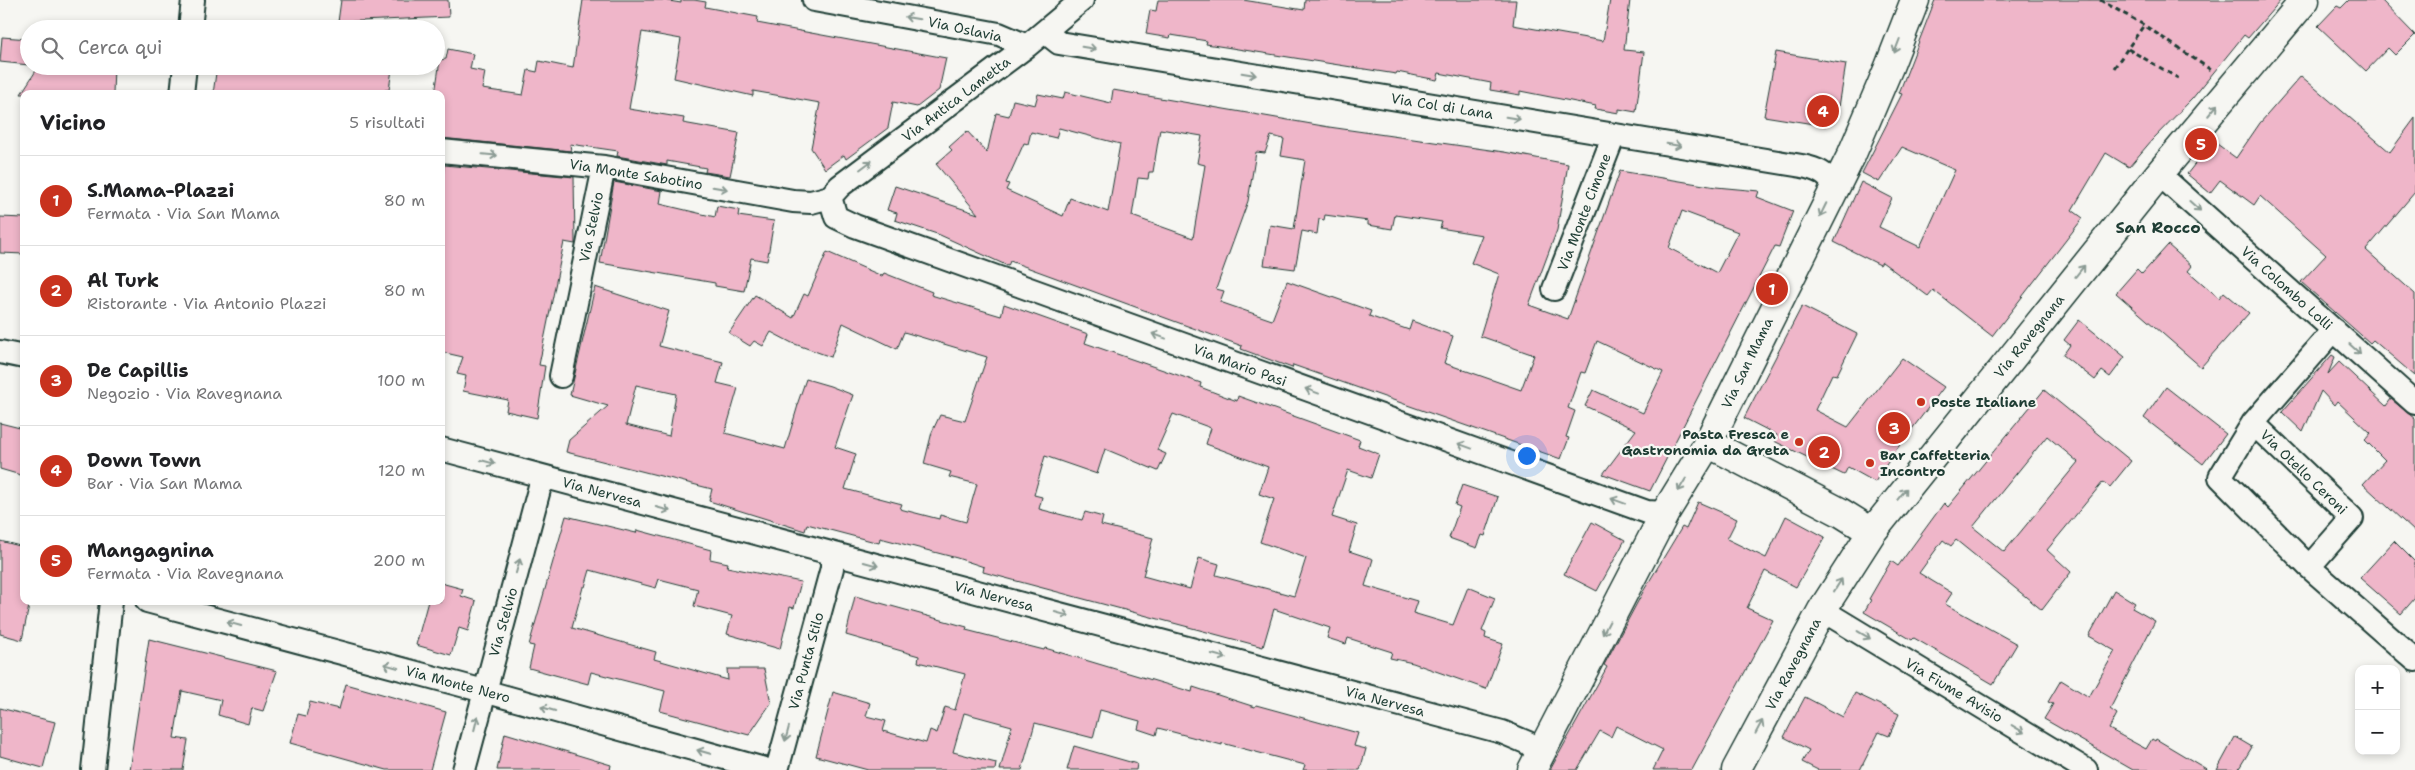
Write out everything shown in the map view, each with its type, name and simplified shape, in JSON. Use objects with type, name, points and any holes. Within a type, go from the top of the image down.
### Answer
[{"type":"street","points":[[191,20],[193,0]]},
{"type":"street","name":"Via Oslavia","points":[[814,0],[999,34],[1027,46]]},
{"type":"street","name":"Via Antica Lametta","points":[[830,197],[840,186],[869,163],[1027,46],[1082,0]]},
{"type":"street","name":"Via San Mama","points":[[1536,763],[1665,513],[1708,443],[1835,186],[1889,67],[1914,0]]},
{"type":"street","name":"Via Ravegnana","points":[[1736,770],[1822,610],[1872,532],[2159,174],[2305,0]]},
{"type":"street","name":"Via Col di Lana","points":[[1045,32],[1060,43],[1818,169],[1829,176],[1835,186]]},
{"type":"street","points":[[182,90],[184,75]]},
{"type":"street","name":"Via Monte Cimone","points":[[1554,289],[1614,135]]},
{"type":"street","name":"Via Monte Sabotino","points":[[445,151],[604,167],[793,201],[811,202],[830,197]]},
{"type":"street","name":"Via Stelvio","points":[[561,376],[604,167]]},
{"type":"street","name":"Via Colombo Lolli","points":[[2159,174],[2415,403]]},
{"type":"street","name":"Via Mario Pasi","points":[[830,197],[836,217],[855,226],[1646,512],[1665,513]]},
{"type":"street","name":"Via Otello Ceroni","points":[[2334,330],[2253,423],[2220,476],[2310,567],[2415,660]]},
{"type":"street","points":[[0,352],[20,356]]},
{"type":"street","name":"Via Otello Ceroni","points":[[2253,423],[2352,518],[2310,567]]},
{"type":"street","points":[[1708,443],[1840,512],[1872,532]]},
{"type":"street","name":"Via Nervesa","points":[[445,450],[1502,732],[1528,743],[1536,763]]},
{"type":"street","name":"Via Stelvio","points":[[464,770],[540,486],[548,478]]},
{"type":"street","name":"Via Punta Stilo","points":[[777,770],[832,568],[832,559],[827,553]]},
{"type":"street","points":[[93,770],[111,605]]},
{"type":"street","name":"Via Monte Nero","points":[[163,605],[768,770]]},
{"type":"street","name":"Via Fiume Avisio","points":[[1822,610],[2086,770]]},
{"type":"path","points":[[2100,0],[2144,25],[2233,85]]},
{"type":"path","points":[[2114,68],[2144,25]]},
{"type":"path","points":[[2128,49],[2178,78]]},
{"type":"building","points":[[341,0],[448,0],[449,17],[338,20]]},
{"type":"building","points":[[583,0],[663,0],[681,3],[681,0],[694,0],[706,2],[705,7],[758,17],[757,23],[946,58],[939,90],[917,107],[893,102],[888,128],[846,159],[844,155],[825,169],[811,148],[820,103],[753,91],[753,96],[674,78],[681,39],[642,32],[629,109],[684,118],[683,123],[739,133],[730,176],[705,172],[706,168],[667,161],[667,165],[617,156],[618,151],[570,144],[571,151],[445,138],[445,90],[436,90],[438,75],[445,75],[445,59],[448,49],[473,54],[470,69],[485,72],[482,89],[523,95],[528,70],[537,72],[539,61],[573,68]]},
{"type":"building","points":[[1158,0],[1243,0],[1304,10],[1305,0],[1516,0],[1513,25],[1603,41],[1610,0],[1630,0],[1624,50],[1644,52],[1636,112],[1619,109],[1619,113],[1595,109],[1596,106],[1520,91],[1520,95],[1490,90],[1491,83],[1439,73],[1437,80],[1397,72],[1396,74],[1206,44],[1207,41],[1171,35],[1170,38],[1146,34],[1150,10],[1156,11]]},
{"type":"building","points":[[1935,0],[2281,0],[2248,38],[2244,35],[2192,99],[2129,167],[2106,153],[2072,210],[2083,218],[1992,336],[1933,290],[1928,296],[1882,262],[1880,265],[1834,242],[1861,182],[1892,198],[1879,227],[1920,247],[1955,170],[1902,147],[1879,182],[1862,173],[1902,94],[1899,93]]},
{"type":"building","points":[[2349,0],[2381,0],[2415,35],[2395,55],[2388,48],[2366,71],[2318,26],[2337,6],[2341,8]]},
{"type":"building","points":[[2,37],[20,38],[20,64],[0,62]]},
{"type":"building","points":[[1776,52],[1846,64],[1838,113],[1829,111],[1826,126],[1764,116]]},
{"type":"building","points":[[33,75],[114,75],[113,90],[24,90]]},
{"type":"building","points":[[216,75],[391,75],[389,90],[214,90]]},
{"type":"building","points":[[2301,76],[2390,152],[2415,118],[2415,192],[2366,250],[2415,294],[2415,376],[2373,340],[2370,343],[2301,282],[2326,255],[2260,196],[2254,205],[2220,180],[2210,193],[2187,174],[2213,141],[2236,158],[2260,123]]},
{"type":"building","points":[[1113,90],[1329,127],[1504,152],[1568,164],[1557,230],[1529,305],[1568,319],[1620,171],[1716,187],[1759,191],[1757,197],[1793,211],[1779,247],[1775,246],[1650,491],[1603,474],[1636,430],[1585,406],[1593,390],[1643,413],[1663,372],[1597,341],[1585,373],[1581,372],[1568,408],[1575,411],[1566,437],[1569,438],[1561,459],[1293,365],[1292,368],[1241,349],[1242,346],[1010,261],[1008,266],[940,235],[895,220],[897,213],[887,210],[895,186],[978,214],[936,164],[952,150],[949,147],[967,131],[987,153],[996,113],[1009,116],[1013,100],[1035,105],[1038,94],[1063,99],[1065,92],[1111,103]],"holes":[[[1059,128],[1120,144],[1108,212],[1070,198],[1063,216],[1006,190],[1009,184],[1006,183],[1024,143],[1028,144],[1031,132],[1056,138]],[[1160,129],[1202,136],[1197,163],[1205,165],[1193,238],[1132,216],[1138,178],[1148,179],[1149,172],[1153,172]],[[1271,136],[1284,139],[1281,156],[1305,160],[1294,229],[1270,225],[1264,265],[1295,269],[1302,231],[1317,234],[1319,219],[1324,220],[1325,215],[1368,221],[1368,225],[1392,229],[1395,215],[1442,222],[1440,228],[1482,235],[1471,263],[1499,274],[1480,336],[1534,355],[1521,390],[1444,363],[1453,336],[1412,321],[1409,330],[1369,316],[1371,311],[1287,281],[1272,320],[1220,302],[1224,291],[1216,289],[1248,201],[1256,152],[1265,153]],[[1682,211],[1738,232],[1717,273],[1669,248]]]},
{"type":"building","points":[[445,165],[574,177],[575,244],[564,242],[539,365],[545,366],[537,418],[506,411],[508,400],[463,391],[466,376],[457,374],[463,357],[445,353]]},
{"type":"building","points":[[614,182],[662,191],[660,204],[715,217],[717,206],[739,210],[738,216],[774,221],[767,261],[751,258],[744,291],[715,286],[715,283],[600,263]]},
{"type":"building","points":[[0,217],[20,218],[20,254],[0,253]]},
{"type":"building","points":[[2168,245],[2192,266],[2188,271],[2219,298],[2224,292],[2249,313],[2201,367],[2116,293],[2137,269],[2142,274]]},
{"type":"building","points":[[827,252],[882,276],[884,273],[932,292],[931,295],[1001,316],[1004,304],[1088,334],[1085,343],[1201,383],[1200,387],[1237,401],[1238,396],[1360,440],[1358,446],[1379,454],[1371,478],[1348,470],[1332,517],[1357,525],[1349,551],[1373,559],[1365,586],[1417,601],[1413,613],[1453,625],[1468,587],[1495,598],[1482,631],[1486,633],[1485,638],[1503,644],[1486,689],[1413,663],[1390,658],[1392,652],[1348,638],[1346,644],[1327,638],[1330,628],[1274,609],[1263,647],[983,572],[984,567],[957,558],[880,538],[879,543],[807,524],[805,531],[709,501],[712,489],[566,452],[569,440],[608,406],[570,395],[595,287],[669,311],[659,346],[723,362],[717,383],[738,388],[725,433],[785,449],[806,379],[830,386],[853,395],[835,447],[856,454],[845,489],[902,504],[900,509],[939,519],[940,515],[966,522],[977,484],[949,477],[951,472],[924,464],[932,432],[940,415],[965,421],[987,357],[904,332],[897,349],[843,323],[831,357],[792,343],[771,332],[763,346],[754,341],[750,346],[729,333],[755,295],[793,318],[804,294],[808,296]],"holes":[[[636,385],[676,394],[669,436],[626,425]],[[1173,414],[1211,428],[1206,444],[1268,467],[1259,494],[1274,499],[1260,542],[1306,558],[1294,596],[1216,575],[1219,564],[1199,558],[1190,589],[1143,576],[1153,538],[1101,525],[1103,517],[1085,512],[1082,520],[1039,509],[1042,497],[1034,495],[1045,456],[1097,474],[1105,449],[1158,471],[1166,454],[1157,450]]]},
{"type":"building","points":[[1802,306],[1857,334],[1837,375],[1832,374],[1815,410],[1848,427],[1902,358],[1944,387],[1896,450],[1875,482],[1848,467],[1844,475],[1774,441],[1777,435],[1744,418]]},
{"type":"building","points":[[2079,320],[2125,357],[2110,377],[2102,371],[2095,380],[2063,355],[2070,345],[2064,340]]},
{"type":"building","points":[[2332,355],[2335,357],[2328,374],[2339,362],[2386,406],[2391,399],[2415,419],[2415,532],[2363,484],[2385,460],[2365,440],[2371,433],[2337,401],[2334,405],[2321,391],[2303,432],[2282,412]]},
{"type":"building","points":[[2166,387],[2226,434],[2203,464],[2144,418]]},
{"type":"building","points":[[2044,390],[2131,461],[2110,487],[2103,482],[2047,550],[2071,572],[2042,610],[1956,540],[1951,546],[1943,540],[1919,573],[1952,593],[1945,604],[2017,644],[1993,684],[1914,638],[1912,640],[1864,612],[1871,600],[1869,599],[1891,561],[1898,566],[1944,503],[1948,507]],"holes":[[[2047,436],[2078,462],[2004,552],[1973,527]]]},
{"type":"building","points":[[0,423],[20,428],[20,475],[0,469]]},
{"type":"building","points":[[1462,485],[1498,497],[1485,536],[1482,535],[1477,548],[1449,538],[1460,507],[1455,505]]},
{"type":"building","points":[[1698,502],[1737,519],[1727,539],[1766,558],[1786,516],[1825,537],[1796,587],[1765,571],[1747,608],[1773,620],[1692,770],[1653,770],[1663,750],[1616,726],[1611,737],[1600,731],[1577,770],[1550,770],[1607,667],[1604,665],[1644,590],[1682,527],[1686,529]]},
{"type":"building","points":[[566,516],[636,533],[637,530],[711,550],[710,559],[728,563],[727,567],[801,582],[794,608],[790,607],[780,649],[727,634],[732,616],[694,606],[698,589],[659,579],[656,588],[590,570],[585,587],[583,587],[572,628],[656,652],[654,659],[728,680],[727,669],[764,669],[771,703],[749,735],[660,711],[665,691],[591,672],[588,684],[529,668],[534,646],[529,645]]},
{"type":"building","points":[[1592,522],[1625,540],[1597,591],[1564,574]]},
{"type":"building","points":[[0,541],[20,546],[20,605],[29,605],[22,640],[0,634]]},
{"type":"building","points":[[2394,541],[2415,562],[2415,598],[2401,614],[2360,578]]},
{"type":"building","points":[[445,584],[463,589],[461,596],[476,601],[468,631],[459,628],[451,655],[416,645],[427,605],[445,605]]},
{"type":"building","points":[[2114,590],[2135,603],[2132,608],[2155,621],[2110,709],[2117,714],[2109,729],[2146,749],[2152,739],[2155,741],[2156,739],[2208,770],[2133,770],[2044,719],[2053,704],[2048,702],[2061,680],[2089,697],[2115,651],[2089,636]]},
{"type":"building","points":[[855,596],[967,627],[966,630],[1044,650],[1045,648],[1192,692],[1193,687],[1255,707],[1256,705],[1358,733],[1354,746],[1366,749],[1360,770],[1303,770],[1305,765],[1222,743],[1222,745],[1158,728],[1156,735],[1138,729],[1140,721],[1100,710],[1093,738],[1035,723],[1022,770],[1000,770],[1012,726],[964,713],[953,752],[996,763],[995,770],[868,770],[816,756],[833,692],[870,703],[866,716],[886,721],[883,731],[926,743],[930,730],[937,733],[945,707],[955,710],[965,674],[918,662],[919,656],[846,635]]},
{"type":"building","points":[[149,639],[277,671],[263,711],[252,708],[248,724],[218,715],[221,700],[182,691],[174,738],[188,740],[183,770],[129,770]]},
{"type":"building","points":[[346,684],[446,712],[430,770],[387,770],[290,743],[298,714],[306,716],[310,702],[339,709]]},
{"type":"building","points":[[1855,693],[1899,714],[1889,736],[1879,732],[1860,770],[1818,770],[1802,762],[1809,750],[1784,737],[1805,697],[1843,717]]},
{"type":"building","points":[[0,708],[55,722],[43,768],[0,756]]},
{"type":"building","points":[[505,733],[611,765],[610,770],[497,770]]},
{"type":"building","points":[[2235,737],[2252,747],[2238,770],[2217,770]]},
{"type":"building","points":[[1074,746],[1137,764],[1136,770],[1067,770]]},
{"type":"place","name":"Down Town","points":[[1823,111]]},
{"type":"place","name":"Mangagnina","points":[[2201,144]]},
{"type":"place","name":"S.Mama-Plazzi","points":[[1772,289]]},
{"type":"place","name":"Poste Italiane","points":[[1921,402]]},
{"type":"place","name":"De Capillis","points":[[1894,428]]},
{"type":"place","name":"Pasta Fresca e Gastronomia da Greta","points":[[1799,442]]},
{"type":"place","name":"Al Turk","points":[[1824,452]]},
{"type":"place","name":"Bar Caffetteria Incontro","points":[[1870,463]]},
{"type":"district","name":"San Rocco","points":[[2158,227]]}]
